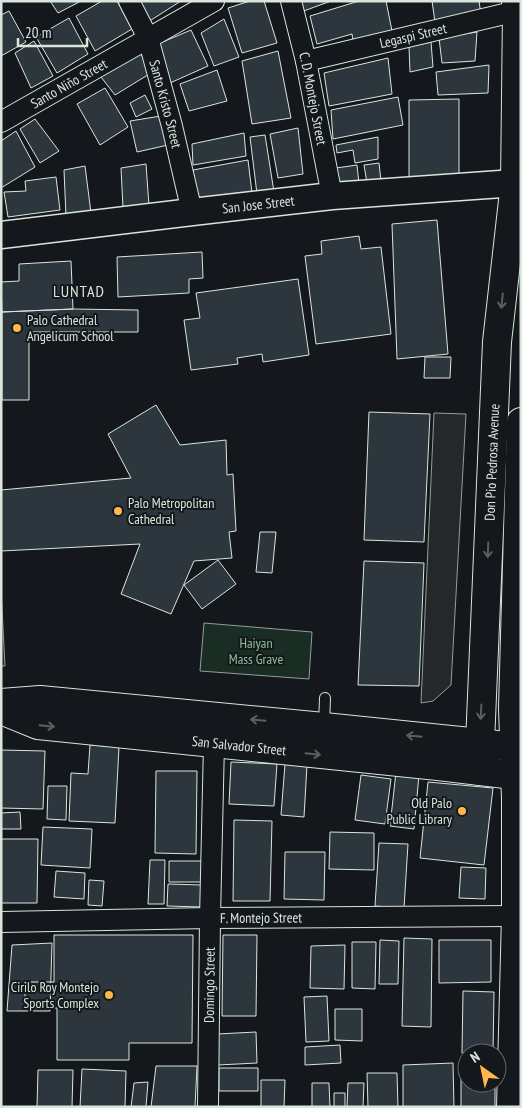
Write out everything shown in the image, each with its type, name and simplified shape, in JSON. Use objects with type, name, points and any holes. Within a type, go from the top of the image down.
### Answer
[{"type":"main road","name":"Don Pio Pedrosa Avenue","points":[[518,7],[518,182],[521,297]]},
{"type":"main road","name":"Don Pio Pedrosa Avenue","points":[[480,771],[497,342],[518,182]]},
{"type":"main road","name":"Don Pio Pedrosa Avenue","points":[[511,1107],[518,916],[516,798],[518,776],[513,708],[521,422]]},
{"type":"main road","name":"San Salvador Street","points":[[1,703],[40,700],[324,727],[517,748]]},
{"type":"main road","name":"San Salvador Street","points":[[1,710],[38,725],[518,776]]},
{"type":"street","name":"Santo Kristo Street","points":[[129,1],[148,38],[172,126],[192,212]]},
{"type":"street","name":"Santo Niño Street","points":[[1,122],[214,1]]},
{"type":"street","name":"C. D. Montejo Street","points":[[292,1],[306,61],[332,196]]},
{"type":"street","name":"Legaspi Street","points":[[306,61],[518,7]]},
{"type":"street","name":"San Jose Street","points":[[1,236],[332,196],[518,182]]},
{"type":"street","name":"Domingo Street","points":[[208,1107],[214,744]]},
{"type":"street","name":"F. Montejo Street","points":[[1,922],[210,918],[518,916]]},
{"type":"lane","points":[[324,727],[325,698]]},
{"type":"green space","name":"Haiyan Mass Grave","points":[[204,623],[312,632],[309,679],[200,671]]},
{"type":"shaded area","points":[[434,413],[466,414],[451,685],[433,701],[421,703]]},
{"type":"shaded area","points":[[1,589],[5,666],[1,666]]},
{"type":"building","points":[[50,1],[81,1],[58,13]]},
{"type":"building","points":[[102,1],[117,1],[132,29],[95,51],[76,16]]},
{"type":"building","points":[[137,1],[181,1],[148,22]]},
{"type":"building","points":[[250,1],[264,1],[277,43],[242,53],[228,8]]},
{"type":"building","points":[[298,1],[331,1],[301,12]]},
{"type":"building","points":[[359,1],[386,1],[393,36],[354,46],[352,34],[317,44],[310,16]]},
{"type":"building","points":[[432,1],[479,1],[481,15],[435,22]]},
{"type":"building","points":[[9,11],[26,42],[1,56],[1,15]]},
{"type":"building","points":[[69,18],[88,54],[57,73],[36,37]]},
{"type":"building","points":[[224,19],[239,57],[214,66],[201,33]]},
{"type":"building","points":[[191,30],[208,66],[170,83],[158,44]]},
{"type":"building","points":[[477,32],[475,61],[442,63],[439,38]]},
{"type":"building","points":[[34,41],[53,76],[31,88],[15,53]]},
{"type":"building","points":[[431,42],[433,67],[410,72],[409,47]]},
{"type":"building","points":[[278,51],[291,118],[252,124],[242,61]]},
{"type":"building","points":[[140,52],[151,73],[115,95],[101,77]]},
{"type":"building","points":[[388,58],[392,94],[329,106],[324,73]]},
{"type":"building","points":[[489,65],[488,93],[438,95],[436,72]]},
{"type":"building","points":[[217,70],[227,101],[189,111],[180,84]]},
{"type":"building","points":[[105,88],[128,127],[100,145],[77,104]]},
{"type":"building","points":[[145,95],[152,109],[136,117],[130,103]]},
{"type":"building","points":[[398,97],[403,125],[333,139],[331,110]]},
{"type":"building","points":[[459,99],[459,177],[409,177],[409,100]]},
{"type":"building","points":[[161,116],[168,145],[137,152],[130,121]]},
{"type":"building","points":[[35,119],[59,151],[40,163],[20,129]]},
{"type":"building","points":[[298,128],[303,174],[278,178],[270,134]]},
{"type":"building","points":[[16,131],[35,167],[1,188],[1,141]]},
{"type":"building","points":[[244,133],[246,156],[193,165],[192,144]]},
{"type":"building","points":[[265,135],[274,192],[257,194],[250,137]]},
{"type":"building","points":[[378,137],[378,159],[355,163],[353,150],[337,153],[336,145]]},
{"type":"building","points":[[248,160],[252,193],[198,200],[193,170]]},
{"type":"building","points":[[379,163],[381,181],[367,183],[364,165]]},
{"type":"building","points":[[146,164],[149,206],[123,208],[121,168]]},
{"type":"building","points":[[357,165],[359,184],[337,187],[336,168]]},
{"type":"building","points":[[85,166],[91,213],[66,216],[64,170]]},
{"type":"building","points":[[56,177],[60,210],[8,217],[4,192],[26,191],[25,181]]},
{"type":"building","points":[[437,220],[448,354],[397,359],[392,224]]},
{"type":"building","points":[[359,236],[361,249],[381,247],[391,334],[316,344],[305,256],[322,254],[321,241]]},
{"type":"building","points":[[202,252],[203,278],[189,279],[189,293],[118,297],[117,257]]},
{"type":"building","points":[[71,261],[73,309],[2,312],[1,282],[19,281],[19,264]]},
{"type":"building","points":[[298,279],[309,355],[263,362],[262,354],[237,358],[238,364],[191,370],[184,320],[200,318],[196,293]]},
{"type":"building","points":[[73,309],[138,310],[138,332],[29,332],[29,400],[2,400],[2,312]]},
{"type":"building","points":[[425,357],[451,357],[450,378],[424,378]]},
{"type":"building","name":"Palo Metropolitan Cathedral","points":[[156,405],[180,445],[226,440],[227,475],[233,474],[236,531],[229,532],[232,558],[194,561],[171,614],[121,594],[140,544],[1,551],[1,490],[131,478],[108,434]]},
{"type":"building","points":[[369,412],[430,414],[424,542],[364,540]]},
{"type":"building","points":[[260,532],[276,532],[272,573],[256,572]]},
{"type":"building","points":[[218,560],[236,584],[202,609],[184,585]]},
{"type":"building","points":[[364,561],[424,563],[419,686],[358,685]]},
{"type":"building","points":[[90,745],[119,747],[115,823],[69,821],[71,773],[88,774]]},
{"type":"building","points":[[1,750],[45,751],[43,809],[1,808]]},
{"type":"building","points":[[231,762],[277,764],[274,806],[229,804]]},
{"type":"building","points":[[285,764],[307,765],[304,817],[281,815]]},
{"type":"building","points":[[156,771],[197,771],[196,854],[155,853]]},
{"type":"building","points":[[396,772],[419,775],[414,829],[390,826]]},
{"type":"building","points":[[361,775],[391,779],[385,824],[355,820]]},
{"type":"building","points":[[428,782],[493,788],[484,865],[420,858]]},
{"type":"building","points":[[48,786],[67,786],[66,820],[47,819]]},
{"type":"building","points":[[20,812],[21,829],[1,829],[1,813]]},
{"type":"building","points":[[234,820],[272,821],[270,901],[233,901]]},
{"type":"building","points":[[43,827],[92,829],[90,868],[41,865]]},
{"type":"building","points":[[330,832],[374,833],[374,870],[329,869]]},
{"type":"building","points":[[1,839],[38,839],[37,903],[1,903]]},
{"type":"building","points":[[379,843],[408,844],[404,908],[375,906]]},
{"type":"building","points":[[285,852],[325,852],[324,900],[284,899]]},
{"type":"building","points":[[150,860],[165,860],[164,904],[148,904]]},
{"type":"building","points":[[169,861],[202,861],[201,882],[169,882]]},
{"type":"building","points":[[461,867],[486,868],[485,899],[459,898]]},
{"type":"building","points":[[56,871],[85,873],[84,899],[54,897]]},
{"type":"building","points":[[89,880],[104,881],[102,906],[88,905]]},
{"type":"building","points":[[168,884],[202,885],[202,907],[167,906]]},
{"type":"building","name":"Cirilo Roy Montejo Sports Complex","points":[[54,935],[193,935],[192,1043],[129,1043],[129,1060],[57,1060],[57,1008],[25,1008],[25,982],[54,982]]},
{"type":"building","points":[[223,935],[257,935],[256,1016],[222,1016]]},
{"type":"building","points":[[404,938],[432,939],[431,1027],[402,1026]]},
{"type":"building","points":[[380,940],[399,941],[398,984],[379,984]]},
{"type":"building","points":[[439,940],[491,940],[491,982],[439,983]]},
{"type":"building","points":[[352,942],[376,942],[375,989],[352,988]]},
{"type":"building","points":[[52,943],[50,1011],[7,1011],[12,945]]},
{"type":"building","points":[[345,945],[344,989],[310,988],[311,946]]},
{"type":"building","points":[[463,991],[494,992],[493,1043],[462,1043]]},
{"type":"building","points":[[327,996],[329,1041],[306,1042],[304,997]]},
{"type":"building","points":[[335,1009],[362,1009],[362,1041],[335,1040]]},
{"type":"building","points":[[256,1032],[257,1063],[218,1065],[217,1034]]},
{"type":"building","points":[[340,1045],[341,1063],[305,1065],[305,1047]]},
{"type":"building","points":[[453,1063],[454,1107],[403,1107],[403,1065]]},
{"type":"building","points":[[156,1066],[197,1066],[195,1107],[151,1107]]},
{"type":"building","points":[[219,1068],[258,1068],[258,1091],[219,1091]]},
{"type":"building","points":[[82,1069],[126,1071],[125,1107],[80,1107]]},
{"type":"building","points":[[38,1070],[73,1070],[72,1107],[37,1107]]},
{"type":"building","points":[[367,1073],[397,1073],[398,1107],[368,1107]]},
{"type":"building","points":[[261,1080],[285,1080],[284,1107],[261,1107]]},
{"type":"building","points":[[148,1082],[146,1107],[131,1107],[134,1083]]},
{"type":"building","points":[[312,1083],[329,1083],[330,1107],[312,1107]]},
{"type":"building","points":[[348,1083],[364,1083],[363,1107],[347,1107]]},
{"type":"building","points":[[334,1093],[345,1093],[345,1107],[334,1107]]},
{"type":"building","points":[[461,1093],[495,1093],[495,1107],[461,1107]]},
{"type":"place","name":"Palo Cathedral Angelicum School","points":[[17,328]]},
{"type":"place","name":"Palo Metropolitan Cathedral","points":[[118,511]]},
{"type":"place","name":"Old Palo Public Library","points":[[462,811]]},
{"type":"place","name":"Cirilo Roy Montejo Sports Complex","points":[[109,995]]},
{"type":"district","name":"LUNTAD","points":[[79,291]]}]
